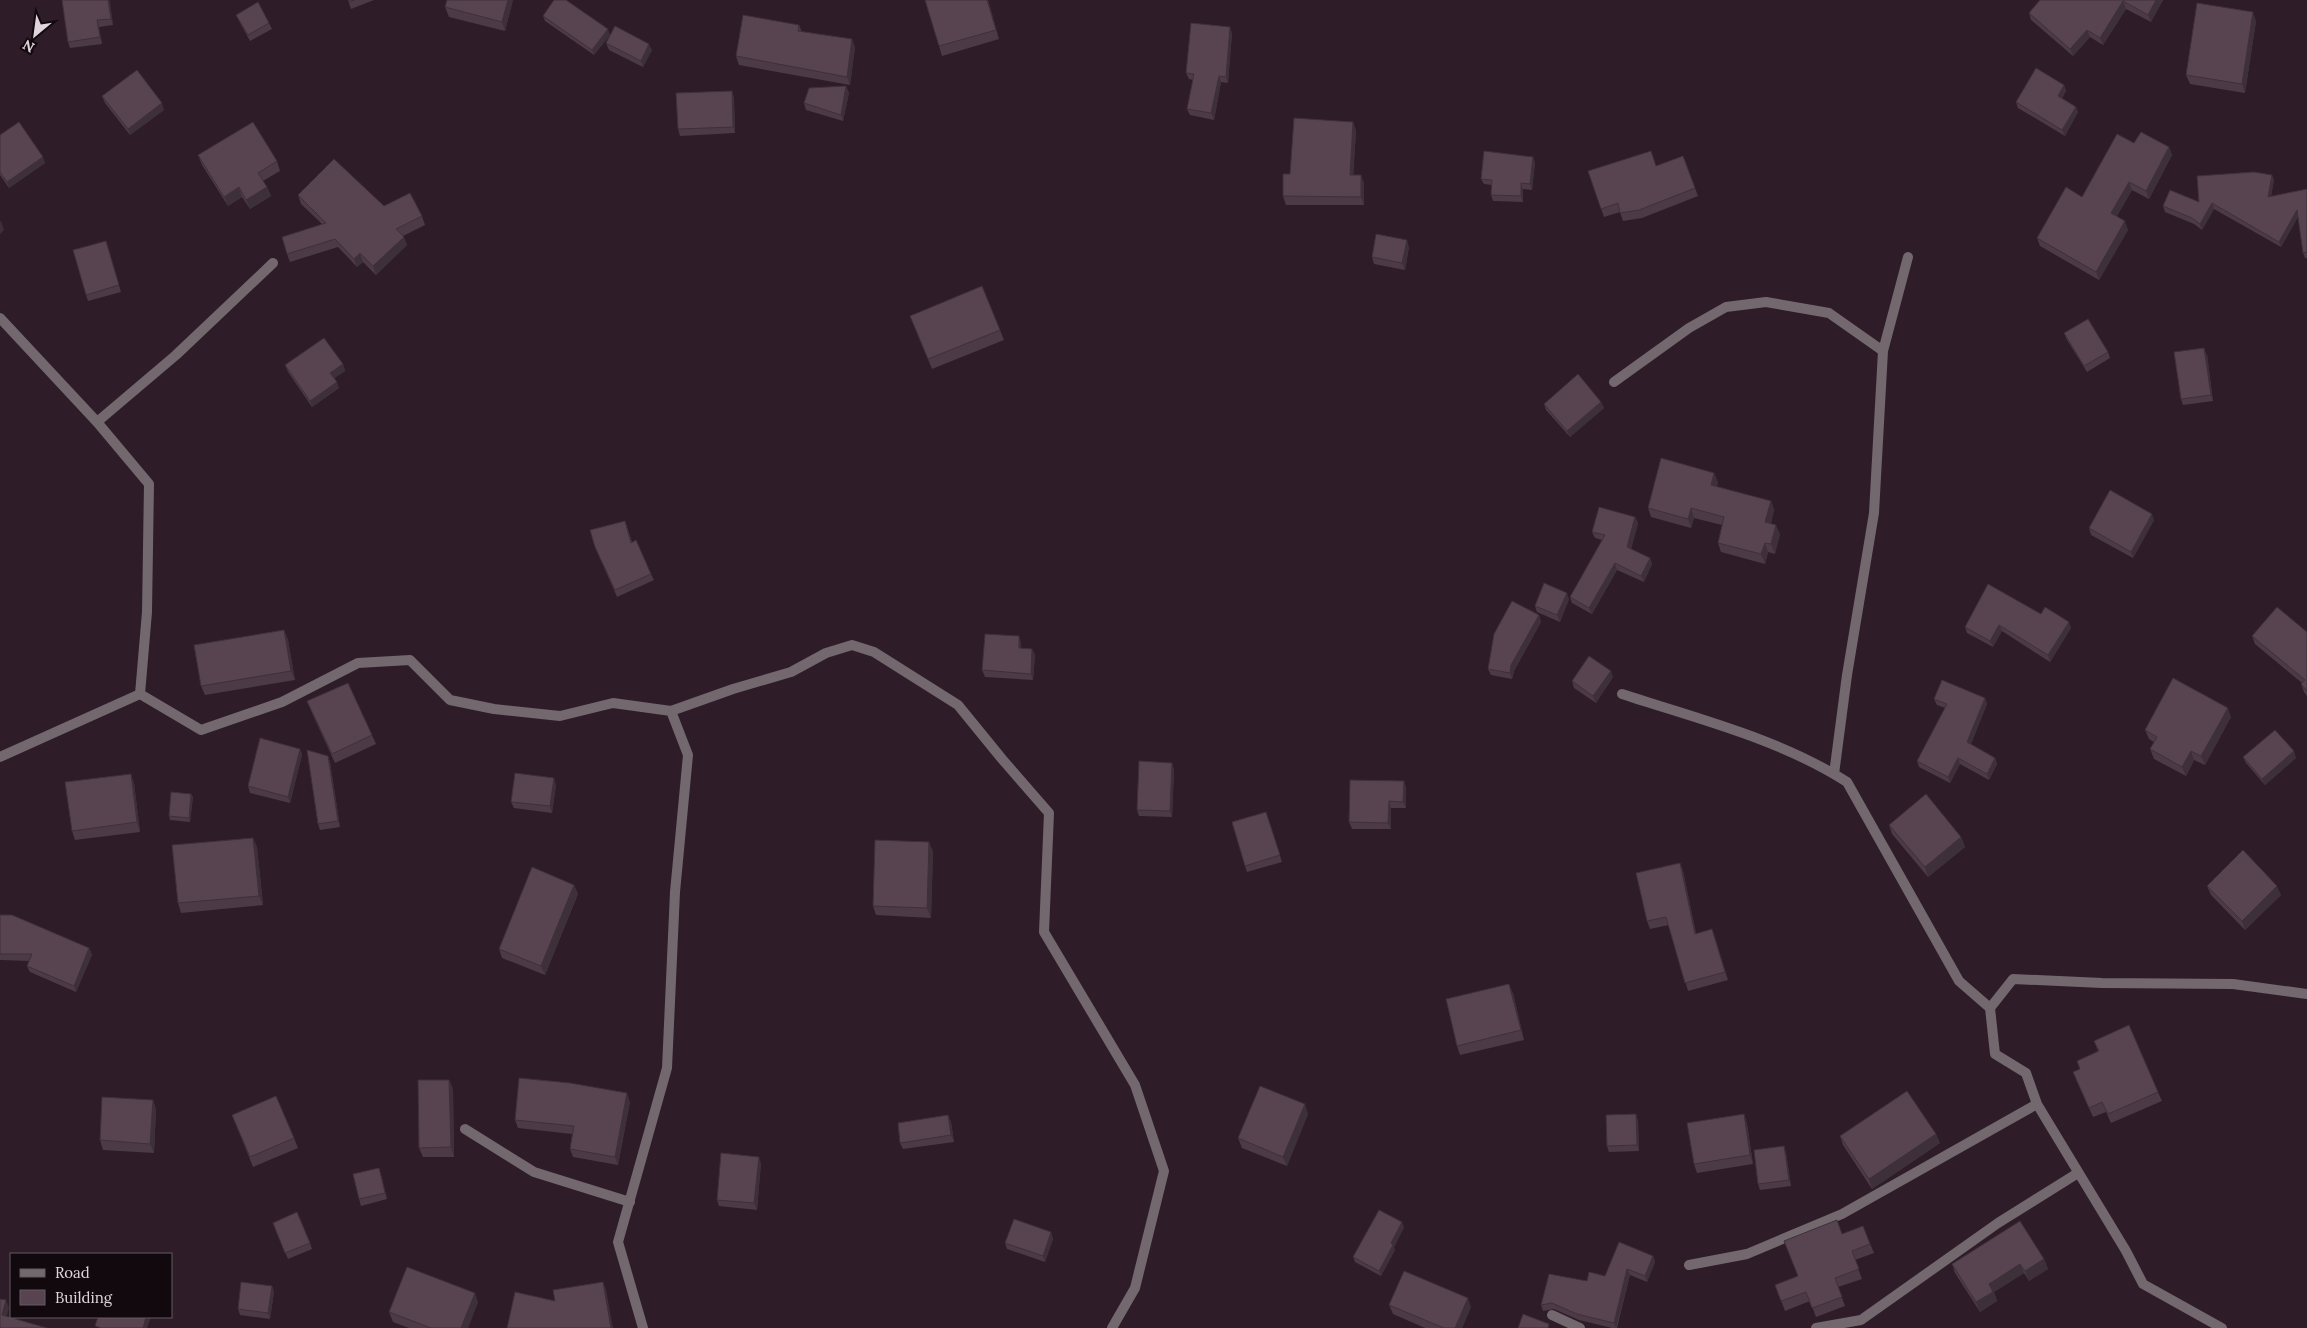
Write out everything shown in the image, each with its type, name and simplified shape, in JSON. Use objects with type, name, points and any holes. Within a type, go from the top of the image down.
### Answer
[{"type":"street","points":[[1834,774],[1847,675],[1874,513],[1882,351],[1908,257]]},
{"type":"street","points":[[97,422],[176,355],[274,262]]},
{"type":"street","points":[[1614,382],[1689,328],[1726,306],[1766,302],[1829,313],[1882,351]]},
{"type":"street","points":[[0,318],[97,422],[149,484],[148,612],[140,694]]},
{"type":"street","points":[[140,694],[202,730],[282,702],[358,663],[410,660],[450,700],[494,709],[560,716],[613,703],[671,711],[733,689],[791,672],[826,653],[852,645],[874,652],[958,705],[1049,813],[1044,932],[1107,1041],[1135,1085],[1164,1171],[1134,1288],[1112,1328]]},
{"type":"street","points":[[0,757],[140,694]]},
{"type":"street","points":[[1622,694],[1761,740],[1847,782],[1959,981],[1990,1008],[1995,1054],[2026,1073],[2037,1104],[2144,1284],[2222,1328]]},
{"type":"street","points":[[643,1328],[618,1242],[667,1068],[675,892],[688,755],[671,711]]},
{"type":"street","points":[[1990,1008],[2014,980],[2233,984],[2307,994]]},
{"type":"street","points":[[1689,1265],[1747,1254],[1842,1214],[2037,1104]]},
{"type":"street","points":[[465,1129],[534,1172],[630,1202]]},
{"type":"street","points":[[1816,1328],[1861,1320],[1998,1223],[2078,1173]]},
{"type":"street","points":[[1552,1315],[1580,1328]]},
{"type":"building","points":[[62,0],[108,0],[111,19],[97,20],[100,37],[68,42]]},
{"type":"building","points":[[447,0],[508,0],[502,22],[445,7]]},
{"type":"building","points":[[554,0],[566,0],[608,29],[592,50],[543,16]]},
{"type":"building","points":[[925,0],[987,0],[996,30],[939,46]]},
{"type":"building","points":[[2040,0],[2156,0],[2148,15],[2123,1],[2100,38],[2087,30],[2070,49],[2029,13]]},
{"type":"building","points":[[258,2],[269,23],[248,35],[236,15]]},
{"type":"building","points":[[2197,3],[2253,12],[2242,84],[2186,75]]},
{"type":"building","points":[[743,15],[799,25],[798,31],[852,39],[847,77],[736,56]]},
{"type":"building","points":[[1191,23],[1230,27],[1226,77],[1219,76],[1211,113],[1187,109],[1194,74],[1186,73]]},
{"type":"building","points":[[615,26],[649,44],[641,61],[606,43]]},
{"type":"building","points":[[2036,68],[2064,85],[2058,96],[2076,107],[2062,130],[2016,102]]},
{"type":"building","points":[[137,70],[162,103],[128,129],[102,96]]},
{"type":"building","points":[[846,86],[841,115],[804,103],[809,88]]},
{"type":"building","points":[[732,91],[733,127],[678,129],[676,93]]},
{"type":"building","points":[[1294,118],[1353,122],[1350,175],[1361,175],[1361,197],[1283,196],[1283,174],[1290,174]]},
{"type":"building","points":[[19,122],[43,157],[7,182],[0,172],[0,135]]},
{"type":"building","points":[[253,122],[277,161],[258,173],[267,187],[246,200],[239,187],[224,197],[198,155]]},
{"type":"building","points":[[2141,132],[2169,147],[2146,191],[2129,182],[2111,213],[2125,221],[2096,272],[2037,238],[2066,187],[2082,197],[2117,134],[2134,143]]},
{"type":"building","points":[[1484,151],[1533,157],[1530,184],[1521,183],[1521,196],[1491,195],[1492,180],[1481,179]]},
{"type":"building","points":[[1651,151],[1656,166],[1683,156],[1695,188],[1639,210],[1620,213],[1618,203],[1601,209],[1588,171]]},
{"type":"building","points":[[334,159],[384,206],[410,193],[422,216],[396,229],[404,237],[373,266],[360,253],[354,259],[335,239],[287,254],[282,237],[326,223],[298,195]]},
{"type":"building","points":[[2254,172],[2272,175],[2268,197],[2307,189],[2307,252],[2303,253],[2297,210],[2279,242],[2212,203],[2200,224],[2192,218],[2163,206],[2170,190],[2199,202],[2197,176]]},
{"type":"building","points":[[1376,234],[1407,240],[1402,263],[1372,257]]},
{"type":"building","points":[[106,241],[119,285],[86,295],[73,250]]},
{"type":"building","points":[[982,286],[1000,330],[928,359],[910,316]]},
{"type":"building","points":[[2088,319],[2108,352],[2084,366],[2064,333]]},
{"type":"building","points":[[324,338],[343,364],[330,373],[337,382],[310,401],[285,365]]},
{"type":"building","points":[[2204,348],[2211,395],[2181,399],[2174,352]]},
{"type":"building","points":[[1578,374],[1601,402],[1567,431],[1544,404]]},
{"type":"building","points":[[1661,458],[1714,473],[1711,485],[1771,501],[1765,522],[1776,525],[1771,544],[1765,543],[1761,554],[1718,543],[1724,517],[1691,508],[1688,519],[1648,508]]},
{"type":"building","points":[[2110,490],[2152,514],[2131,552],[2089,528]]},
{"type":"building","points":[[1599,507],[1635,517],[1627,547],[1650,558],[1641,576],[1615,563],[1589,608],[1570,597],[1605,535],[1592,532]]},
{"type":"building","points":[[625,521],[631,543],[636,540],[651,574],[615,590],[595,547],[590,530]]},
{"type":"building","points":[[1544,583],[1567,593],[1557,615],[1535,606]]},
{"type":"building","points":[[1988,584],[2041,614],[2045,607],[2069,622],[2048,655],[1999,625],[1990,641],[1965,627]]},
{"type":"building","points":[[1512,601],[1539,615],[1511,665],[1510,673],[1488,669],[1494,634]]},
{"type":"building","points":[[2277,607],[2307,632],[2307,691],[2301,684],[2305,680],[2252,636]]},
{"type":"building","points":[[284,630],[291,671],[201,686],[194,645]]},
{"type":"building","points":[[985,634],[1019,636],[1019,648],[1032,649],[1031,674],[982,670]]},
{"type":"building","points":[[1589,656],[1611,671],[1593,696],[1572,681]]},
{"type":"building","points":[[2173,678],[2228,708],[2201,756],[2191,751],[2182,767],[2150,749],[2157,737],[2145,730]]},
{"type":"building","points":[[1942,680],[1985,698],[1967,742],[1995,758],[1987,774],[1958,758],[1948,777],[1917,761],[1947,704],[1934,699]]},
{"type":"building","points":[[348,683],[372,735],[332,754],[307,701]]},
{"type":"building","points":[[2275,730],[2294,751],[2262,779],[2243,757]]},
{"type":"building","points":[[260,738],[300,749],[288,797],[248,786]]},
{"type":"building","points":[[307,750],[328,756],[338,821],[318,824]]},
{"type":"building","points":[[1139,761],[1172,763],[1170,811],[1137,810]]},
{"type":"building","points":[[515,773],[554,778],[550,806],[511,802]]},
{"type":"building","points":[[131,774],[137,822],[72,831],[65,782]]},
{"type":"building","points":[[1350,780],[1404,781],[1403,802],[1389,801],[1388,823],[1349,822]]},
{"type":"building","points":[[171,792],[191,794],[189,818],[169,816]]},
{"type":"building","points":[[1926,794],[1961,837],[1925,867],[1889,825]]},
{"type":"building","points":[[1266,812],[1280,855],[1245,866],[1232,822]]},
{"type":"building","points":[[253,838],[259,896],[178,903],[172,845]]},
{"type":"building","points":[[875,840],[929,842],[927,908],[873,906]]},
{"type":"building","points":[[2243,850],[2277,886],[2242,921],[2207,886]]},
{"type":"building","points":[[1680,863],[1695,934],[1712,929],[1725,972],[1685,983],[1666,917],[1647,921],[1636,873]]},
{"type":"building","points":[[532,867],[574,885],[541,966],[499,949]]},
{"type":"building","points":[[0,915],[12,915],[89,948],[74,986],[27,966],[32,954],[0,954]]},
{"type":"building","points":[[1509,984],[1521,1030],[1457,1046],[1446,999]]},
{"type":"building","points":[[2129,1025],[2158,1092],[2108,1114],[2102,1102],[2089,1108],[2073,1072],[2080,1069],[2077,1061],[2099,1051],[2094,1041]]},
{"type":"building","points":[[519,1078],[570,1083],[627,1093],[615,1157],[570,1149],[574,1126],[515,1120]]},
{"type":"building","points":[[418,1080],[449,1080],[451,1147],[419,1148]]},
{"type":"building","points":[[1260,1086],[1305,1104],[1283,1157],[1238,1138]]},
{"type":"building","points":[[1907,1091],[1936,1134],[1869,1179],[1840,1136]]},
{"type":"building","points":[[276,1096],[294,1138],[250,1157],[232,1115]]},
{"type":"building","points":[[102,1097],[153,1100],[150,1144],[100,1140]]},
{"type":"building","points":[[1636,1114],[1637,1145],[1607,1146],[1606,1115]]},
{"type":"building","points":[[1744,1114],[1750,1155],[1694,1164],[1687,1123]]},
{"type":"building","points":[[948,1115],[951,1135],[900,1143],[898,1123]]},
{"type":"building","points":[[1784,1146],[1789,1180],[1758,1184],[1754,1150]]},
{"type":"building","points":[[721,1153],[759,1157],[754,1203],[717,1200]]},
{"type":"building","points":[[379,1168],[385,1193],[359,1199],[353,1174]]},
{"type":"building","points":[[1379,1210],[1402,1222],[1391,1243],[1393,1245],[1379,1271],[1353,1257]]},
{"type":"building","points":[[297,1212],[310,1243],[285,1253],[273,1223]]},
{"type":"building","points":[[1014,1219],[1051,1232],[1043,1256],[1005,1243]]},
{"type":"building","points":[[1837,1220],[1842,1234],[1863,1226],[1870,1244],[1852,1251],[1859,1269],[1835,1278],[1842,1297],[1812,1308],[1806,1292],[1781,1301],[1775,1285],[1798,1276],[1784,1241]]},
{"type":"building","points":[[2020,1221],[2044,1259],[2025,1271],[2020,1264],[1989,1284],[1993,1292],[1976,1302],[1952,1264]]},
{"type":"building","points":[[1619,1242],[1653,1256],[1645,1276],[1627,1269],[1614,1323],[1577,1314],[1552,1303],[1541,1305],[1549,1274],[1587,1281],[1589,1272],[1605,1276]]},
{"type":"building","points":[[407,1267],[475,1293],[461,1328],[431,1328],[389,1312]]},
{"type":"building","points":[[1404,1271],[1468,1298],[1455,1328],[1444,1328],[1389,1305]]},
{"type":"building","points":[[241,1282],[272,1286],[268,1313],[238,1309]]},
{"type":"building","points":[[603,1282],[611,1328],[507,1328],[515,1292],[555,1301],[553,1290]]},
{"type":"building","points":[[0,1299],[6,1300],[2,1315],[47,1328],[0,1328]]},
{"type":"building","points":[[1523,1314],[1549,1324],[1548,1328],[1518,1328]]},
{"type":"building","points":[[98,1318],[146,1318],[143,1328],[101,1328],[95,1326]]}]
